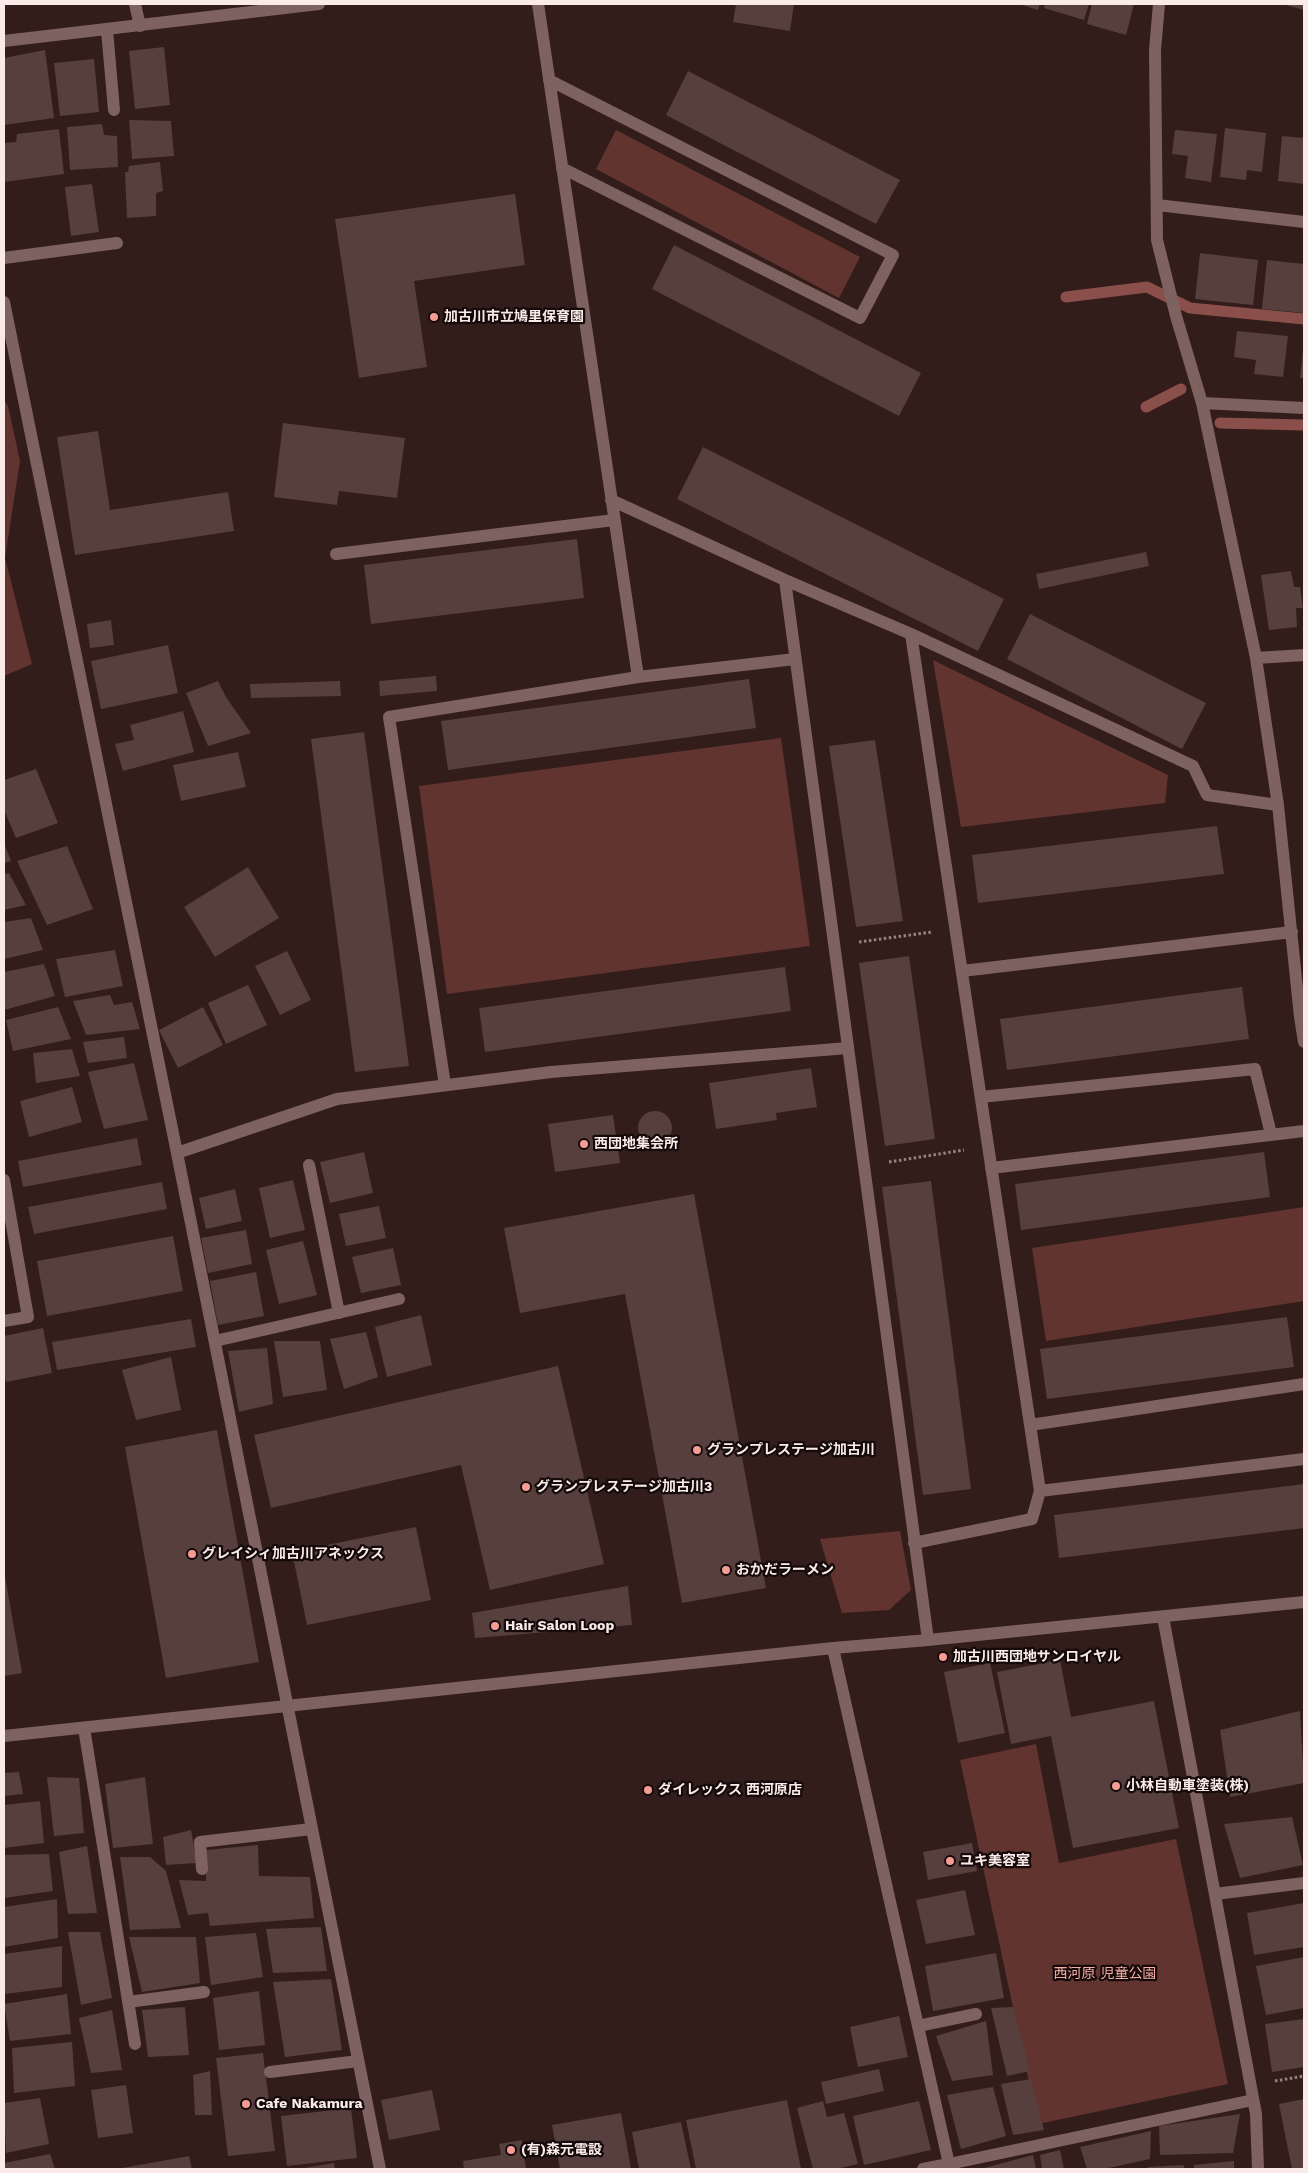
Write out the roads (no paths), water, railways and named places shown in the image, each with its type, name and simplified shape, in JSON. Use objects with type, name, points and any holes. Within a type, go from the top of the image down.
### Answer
[{"type":"street","points":[[135,4],[140,26]]},
{"type":"street","points":[[4,41],[319,4]]},
{"type":"street","points":[[538,4],[638,677]]},
{"type":"street","points":[[1159,4],[1156,50],[1157,240],[1176,316],[1202,403],[1256,658],[1278,805],[1304,1042]]},
{"type":"street","points":[[107,30],[114,110]]},
{"type":"street","points":[[549,80],[893,255],[860,318],[562,168]]},
{"type":"street","points":[[1157,205],[1304,222]]},
{"type":"street","points":[[4,258],[117,243]]},
{"type":"street","points":[[4,302],[215,1341],[286,1707],[380,2169]]},
{"type":"street","points":[[1202,403],[1304,408]]},
{"type":"street","points":[[611,500],[785,580],[911,634],[1193,766],[1207,795],[1278,805]]},
{"type":"street","points":[[336,554],[614,520]]},
{"type":"street","points":[[785,580],[928,1640]]},
{"type":"street","points":[[911,634],[1040,1491],[1032,1519],[914,1542]]},
{"type":"street","points":[[1256,658],[1304,655]]},
{"type":"street","points":[[445,1085],[389,716],[638,677],[795,659]]},
{"type":"street","points":[[962,971],[1292,932]]},
{"type":"street","points":[[177,1153],[337,1099],[551,1072],[848,1048]]},
{"type":"street","points":[[981,1097],[1254,1069],[1271,1134]]},
{"type":"street","points":[[991,1168],[1304,1131]]},
{"type":"street","points":[[309,1166],[339,1313]]},
{"type":"street","points":[[4,1180],[28,1317],[4,1321]]},
{"type":"street","points":[[215,1341],[399,1299]]},
{"type":"street","points":[[1030,1425],[1304,1384]]},
{"type":"street","points":[[1040,1491],[1304,1459]]},
{"type":"street","points":[[4,1736],[833,1648],[1304,1602]]},
{"type":"street","points":[[1163,1617],[1256,2114],[1258,2169]]},
{"type":"street","points":[[833,1648],[950,2167]]},
{"type":"street","points":[[84,1728],[135,2044]]},
{"type":"street","points":[[202,1869],[200,1842],[311,1829]]},
{"type":"street","points":[[1215,1894],[1304,1884]]},
{"type":"street","points":[[128,2002],[204,1992]]},
{"type":"street","points":[[918,2026],[976,2014]]},
{"type":"street","points":[[270,2072],[358,2061]]},
{"type":"street","points":[[923,2169],[950,2167],[1253,2100]]},
{"type":"waterway","points":[[1066,297],[1147,287],[1190,308],[1304,319]]},
{"type":"waterway","points":[[1146,407],[1181,389]]},
{"type":"waterway","points":[[1220,423],[1304,425]]},
{"type":"place","name":"加古川市立鳩里保育園","points":[[434,317]]},
{"type":"place","name":"西団地集会所","points":[[584,1144]]},
{"type":"place","name":"グランプレステージ加古川","points":[[697,1450]]},
{"type":"place","name":"グランプレステージ加古川3","points":[[526,1487]]},
{"type":"place","name":"グレイシィ加古川アネックス","points":[[192,1554]]},
{"type":"place","name":"おかだラーメン","points":[[726,1570]]},
{"type":"place","name":"Hair Salon Loop","points":[[495,1626]]},
{"type":"place","name":"加古川西団地サンロイヤル","points":[[943,1657]]},
{"type":"place","name":"小林自動車塗装(株)","points":[[1116,1786]]},
{"type":"place","name":"ダイレックス 西河原店","points":[[648,1790]]},
{"type":"place","name":"ユキ美容室","points":[[950,1861]]},
{"type":"place","name":"Cafe Nakamura","points":[[246,2104]]},
{"type":"place","name":"(有)森元電設","points":[[511,2150]]},
{"type":"park label","name":"西河原 児童公園","points":[[1105,1974]]}]
